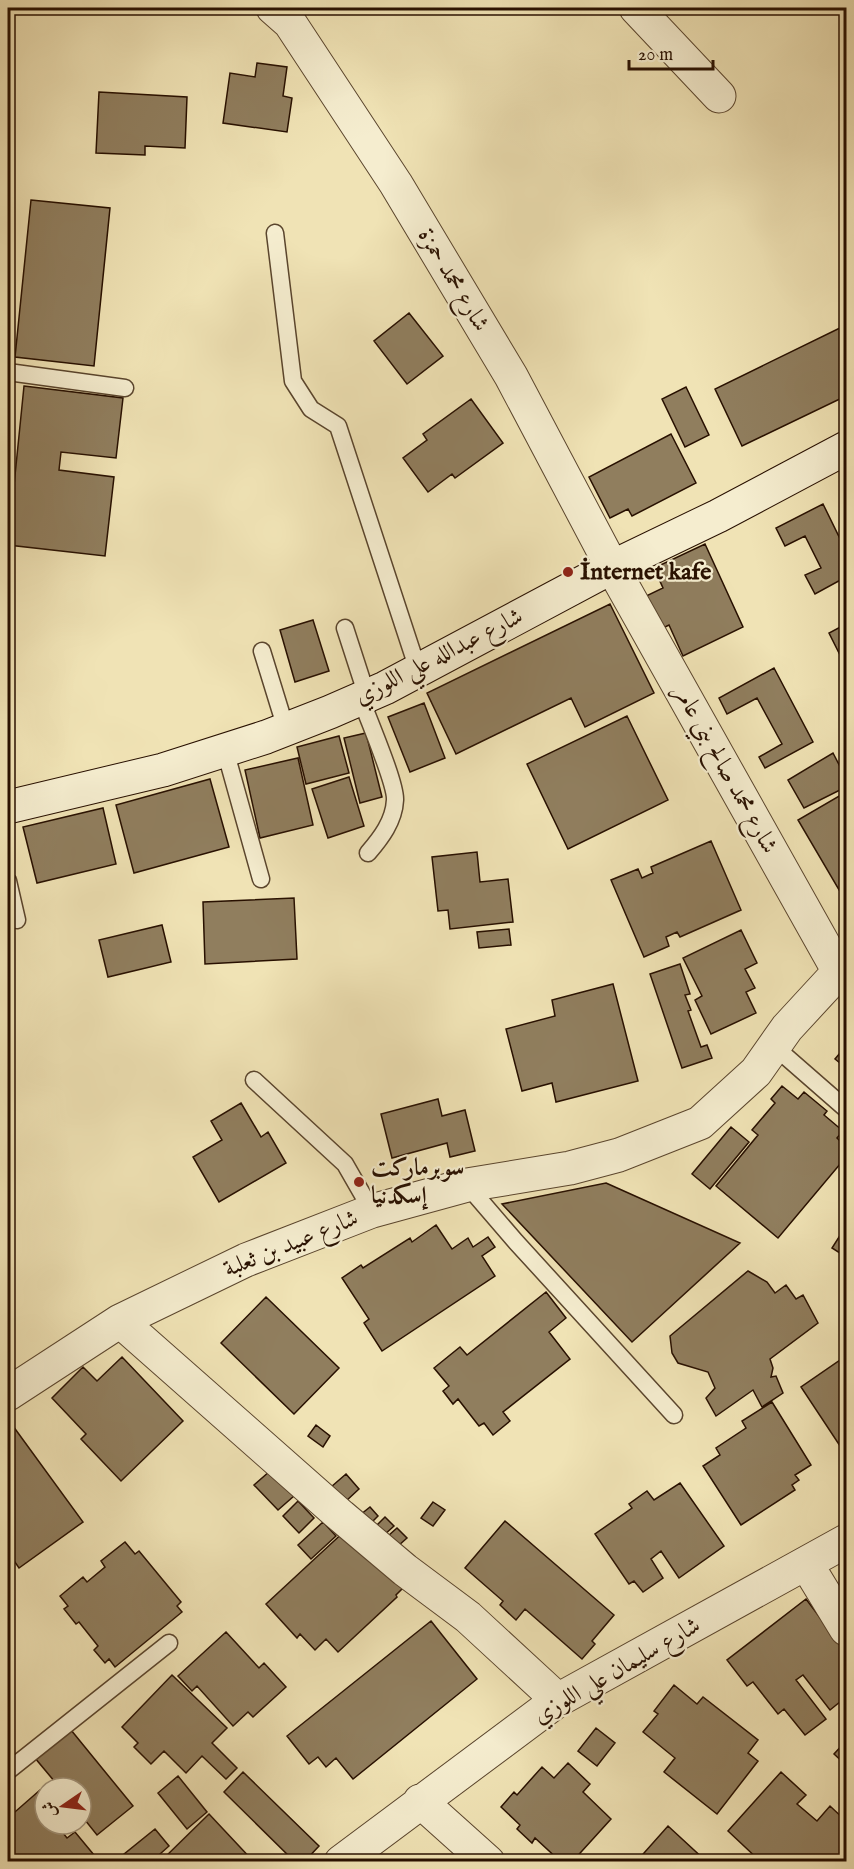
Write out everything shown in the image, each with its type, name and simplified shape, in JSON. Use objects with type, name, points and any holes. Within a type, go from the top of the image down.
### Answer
[{"type":"street","name":"شارع محمد حمزة","points":[[273,8],[290,23],[396,184],[512,376],[612,567]]},
{"type":"street","points":[[636,8],[719,96]]},
{"type":"street","name":"شارع عبدالله علي اللوزي","points":[[8,807],[163,770],[286,729],[364,697],[612,567],[718,516],[846,447]]},
{"type":"street","name":"شارع محمد صالح بني عامر","points":[[612,567],[842,967]]},
{"type":"street","name":"شارع عبيد بن ثعلبة","points":[[8,1394],[120,1321],[246,1260],[372,1211],[467,1185],[570,1168],[610,1158],[700,1123],[756,1072],[787,1028],[842,967]]},
{"type":"street","points":[[120,1321],[365,1536],[468,1617],[558,1701]]},
{"type":"street","name":"شارع سليمان علي اللوزي","points":[[341,1862],[420,1801],[558,1701],[807,1564],[846,1540]]},
{"type":"street","points":[[807,1564],[846,1629]]},
{"type":"street","points":[[420,1801],[488,1862]]},
{"type":"lane","points":[[274,233],[293,381],[311,409],[338,426],[418,670]]},
{"type":"lane","points":[[8,372],[125,388]]},
{"type":"lane","points":[[345,628],[395,794],[392,818],[368,853]]},
{"type":"lane","points":[[262,651],[286,729]]},
{"type":"lane","points":[[225,750],[261,879]]},
{"type":"lane","points":[[8,882],[17,920]]},
{"type":"lane","points":[[775,1047],[846,1109]]},
{"type":"lane","points":[[254,1080],[345,1164],[372,1211]]},
{"type":"lane","points":[[467,1185],[674,1415]]},
{"type":"lane","points":[[8,1771],[169,1643]]},
{"type":"building","points":[[257,63],[287,67],[283,96],[292,98],[287,132],[223,123],[230,73],[255,77]]},
{"type":"building","points":[[99,92],[187,97],[185,148],[145,146],[145,155],[96,153]]},
{"type":"building","points":[[31,200],[110,208],[94,366],[15,357]]},
{"type":"building","points":[[409,313],[443,356],[407,384],[374,341]]},
{"type":"building","points":[[846,325],[846,396],[742,446],[715,389]]},
{"type":"building","points":[[24,386],[123,398],[116,458],[61,452],[59,470],[114,477],[105,556],[8,545]]},
{"type":"building","points":[[686,387],[709,435],[685,447],[662,399]]},
{"type":"building","points":[[471,399],[503,443],[455,478],[452,474],[428,492],[403,458],[427,440],[423,434]]},
{"type":"building","points":[[671,434],[696,483],[632,516],[628,509],[610,518],[589,477]]},
{"type":"building","points":[[823,504],[846,551],[846,577],[815,594],[805,575],[821,568],[805,536],[785,546],[776,528]]},
{"type":"building","points":[[705,544],[743,627],[683,656],[669,625],[659,630],[644,597],[663,588],[654,568]]},
{"type":"building","points":[[610,604],[654,693],[585,727],[571,698],[456,754],[427,693]]},
{"type":"building","points":[[313,620],[329,671],[295,682],[280,630]]},
{"type":"building","points":[[846,624],[846,667],[829,633]]},
{"type":"building","points":[[774,668],[813,742],[765,768],[759,757],[782,744],[757,698],[727,714],[719,698]]},
{"type":"building","points":[[424,703],[445,758],[410,772],[388,717]]},
{"type":"building","points":[[627,716],[668,800],[568,849],[527,764]]},
{"type":"building","points":[[366,733],[382,797],[360,803],[344,738]]},
{"type":"building","points":[[339,736],[349,773],[306,784],[297,747]]},
{"type":"building","points":[[833,753],[846,778],[846,787],[804,808],[788,780]]},
{"type":"building","points":[[298,758],[313,825],[260,838],[245,770]]},
{"type":"building","points":[[349,777],[364,826],[328,838],[312,789]]},
{"type":"building","points":[[210,779],[229,847],[134,873],[116,805]]},
{"type":"building","points":[[846,792],[846,892],[842,895],[798,820]]},
{"type":"building","points":[[103,808],[116,864],[37,883],[23,827]]},
{"type":"building","points":[[711,841],[741,910],[680,937],[677,932],[666,937],[669,946],[644,957],[611,880],[638,869],[642,878],[653,873],[651,867]]},
{"type":"building","points":[[477,852],[480,882],[508,879],[513,922],[450,929],[448,910],[438,911],[432,857]]},
{"type":"building","points":[[294,898],[297,959],[205,964],[203,902]]},
{"type":"building","points":[[162,925],[171,962],[108,977],[99,940]]},
{"type":"building","points":[[509,929],[511,945],[479,948],[477,932]]},
{"type":"building","points":[[741,930],[757,963],[745,969],[755,988],[746,992],[756,1013],[711,1034],[695,1000],[702,996],[683,958]]},
{"type":"building","points":[[680,964],[690,994],[685,995],[691,1010],[688,1011],[701,1047],[707,1045],[712,1058],[682,1068],[650,974]]},
{"type":"building","points":[[613,984],[638,1081],[556,1102],[552,1083],[522,1091],[506,1029],[555,1016],[552,1000]]},
{"type":"building","points":[[846,1046],[846,1068],[835,1059]]},
{"type":"building","points":[[782,1086],[798,1099],[804,1092],[827,1111],[824,1115],[843,1131],[837,1138],[846,1147],[846,1157],[778,1238],[716,1186],[758,1135],[752,1130],[775,1103],[771,1099]]},
{"type":"building","points":[[438,1099],[442,1116],[465,1110],[475,1151],[450,1157],[447,1143],[392,1158],[381,1114]]},
{"type":"building","points":[[241,1103],[261,1137],[268,1132],[286,1163],[219,1202],[193,1157],[222,1140],[211,1121]]},
{"type":"building","points":[[731,1127],[749,1142],[710,1189],[692,1174]]},
{"type":"building","points":[[606,1183],[740,1243],[632,1342],[502,1204]]},
{"type":"building","points":[[436,1225],[452,1249],[468,1238],[473,1247],[488,1237],[495,1247],[482,1256],[495,1276],[382,1351],[364,1323],[369,1319],[342,1278],[361,1265],[363,1268],[410,1238],[412,1242]]},
{"type":"building","points":[[846,1226],[846,1257],[832,1248]]},
{"type":"building","points":[[748,1271],[767,1282],[775,1293],[786,1285],[796,1299],[803,1295],[818,1323],[770,1359],[773,1368],[771,1377],[776,1376],[783,1393],[762,1407],[753,1390],[716,1416],[706,1398],[715,1388],[708,1372],[678,1363],[672,1353],[670,1336]]},
{"type":"building","points":[[546,1292],[566,1318],[549,1332],[570,1359],[503,1412],[510,1421],[493,1435],[484,1423],[479,1426],[458,1399],[453,1404],[443,1391],[449,1386],[434,1368],[460,1347],[467,1355]]},
{"type":"building","points":[[266,1297],[339,1368],[294,1414],[221,1343]]},
{"type":"building","points":[[846,1356],[846,1455],[801,1387]]},
{"type":"building","points":[[122,1357],[183,1421],[121,1481],[81,1439],[86,1434],[52,1398],[83,1367],[97,1381]]},
{"type":"building","points":[[772,1402],[811,1465],[795,1475],[799,1480],[792,1485],[795,1490],[741,1525],[703,1466],[720,1455],[716,1448],[746,1428],[742,1421]]},
{"type":"building","points":[[316,1425],[330,1436],[323,1447],[308,1436]]},
{"type":"building","points":[[13,1426],[83,1522],[19,1568],[8,1552],[8,1431]]},
{"type":"building","points":[[270,1471],[294,1496],[278,1510],[254,1485]]},
{"type":"building","points":[[346,1474],[359,1489],[345,1502],[331,1487]]},
{"type":"building","points":[[680,1483],[724,1546],[679,1578],[661,1551],[651,1559],[663,1578],[643,1592],[634,1581],[629,1584],[595,1534],[632,1508],[629,1504],[647,1491],[654,1500]]},
{"type":"building","points":[[298,1501],[314,1518],[299,1533],[283,1516]]},
{"type":"building","points":[[433,1502],[445,1510],[433,1526],[421,1518]]},
{"type":"building","points":[[370,1507],[378,1516],[369,1525],[360,1515]]},
{"type":"building","points":[[385,1517],[394,1526],[383,1536],[375,1527]]},
{"type":"building","points":[[505,1521],[614,1615],[592,1641],[595,1644],[582,1659],[525,1609],[516,1620],[500,1605],[503,1601],[465,1568]]},
{"type":"building","points":[[323,1522],[336,1536],[311,1559],[298,1545]]},
{"type":"building","points":[[348,1528],[403,1588],[396,1595],[397,1597],[338,1652],[326,1639],[315,1650],[300,1634],[297,1638],[266,1604]]},
{"type":"building","points":[[397,1528],[407,1538],[398,1546],[388,1536]]},
{"type":"building","points":[[125,1542],[135,1554],[139,1551],[181,1602],[177,1606],[182,1612],[115,1667],[109,1659],[105,1663],[94,1650],[98,1646],[79,1622],[76,1624],[64,1609],[68,1606],[60,1596],[83,1577],[87,1582],[105,1567],[101,1561]]},
{"type":"building","points":[[806,1599],[846,1652],[846,1697],[830,1710],[803,1675],[796,1680],[826,1719],[805,1735],[784,1709],[778,1714],[753,1682],[747,1686],[727,1660]]},
{"type":"building","points":[[431,1621],[477,1679],[353,1779],[336,1758],[326,1767],[318,1757],[309,1764],[287,1736]]},
{"type":"building","points":[[226,1632],[259,1668],[264,1663],[286,1687],[253,1717],[248,1712],[233,1726],[197,1686],[192,1691],[178,1676]]},
{"type":"building","points":[[172,1675],[227,1728],[212,1743],[237,1768],[226,1779],[202,1756],[186,1773],[164,1751],[151,1764],[134,1747],[138,1743],[122,1727]]},
{"type":"building","points":[[674,1685],[697,1704],[703,1697],[758,1740],[748,1753],[758,1761],[717,1814],[664,1772],[675,1758],[643,1732],[658,1714],[654,1711]]},
{"type":"building","points":[[596,1728],[615,1743],[597,1766],[578,1751]]},
{"type":"building","points":[[71,1730],[133,1806],[97,1835],[93,1830],[93,1776],[50,1776],[35,1758]]},
{"type":"building","points":[[846,1741],[846,1765],[834,1754]]},
{"type":"building","points":[[568,1763],[590,1784],[583,1792],[611,1819],[572,1862],[561,1862],[535,1838],[532,1843],[517,1829],[520,1825],[501,1807],[514,1792],[517,1795],[542,1767],[554,1778]]},
{"type":"building","points":[[243,1772],[319,1846],[304,1862],[295,1862],[224,1792]]},
{"type":"building","points":[[781,1772],[806,1795],[797,1804],[817,1821],[830,1806],[846,1821],[846,1857],[843,1862],[761,1862],[728,1831]]},
{"type":"building","points":[[178,1776],[207,1812],[187,1829],[158,1793]]},
{"type":"building","points":[[33,1796],[33,1836],[65,1836],[67,1838],[78,1836],[94,1855],[86,1862],[14,1862],[8,1854],[8,1818]]},
{"type":"building","points":[[209,1814],[254,1862],[160,1862]]},
{"type":"building","points":[[668,1826],[707,1862],[636,1862]]},
{"type":"building","points":[[155,1829],[169,1846],[151,1862],[120,1862],[118,1859]]},
{"type":"place","name":"İnternet kafe","points":[[568,572]]},
{"type":"place","name":"سوبرماركت إسكدنيا","points":[[359,1182]]}]
